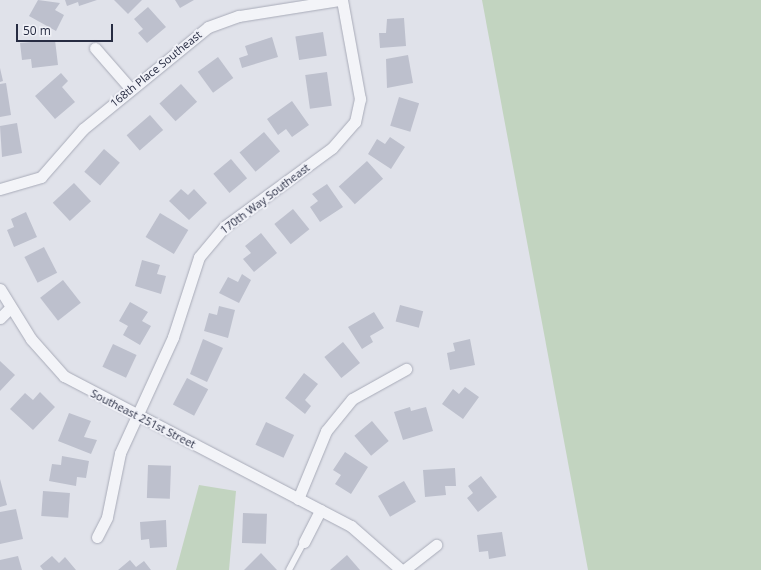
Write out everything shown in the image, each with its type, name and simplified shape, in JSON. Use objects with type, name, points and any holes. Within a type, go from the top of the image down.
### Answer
[{"type":"street","name":"168th Place Southeast","points":[[0,188],[41,177],[83,129],[130,88],[208,27],[221,22],[341,0]]},
{"type":"street","name":"170th Way Southeast","points":[[97,537],[107,517],[120,454],[173,337],[199,257],[224,227],[332,148],[355,122],[360,99],[341,0]]},
{"type":"street","points":[[95,48],[130,88]]},
{"type":"street","name":"Southeast 251st Street","points":[[0,289],[10,308],[64,376],[137,416],[351,526],[402,570]]},
{"type":"street","points":[[0,318],[10,308]]},
{"type":"street","points":[[298,499],[326,431],[352,400],[406,369]]},
{"type":"street","points":[[304,542],[320,510]]},
{"type":"street","points":[[402,570],[436,545]]},
{"type":"lane","points":[[289,570],[304,542]]},
{"type":"green space","points":[[482,0],[761,0],[761,570],[588,570]]},
{"type":"green space","points":[[199,485],[236,491],[229,570],[176,570]]},
{"type":"building","points":[[38,0],[60,3],[55,10],[64,15],[56,31],[29,16]]},
{"type":"building","points":[[65,0],[97,0],[79,6],[78,2],[67,6]]},
{"type":"building","points":[[114,0],[142,0],[128,14]]},
{"type":"building","points":[[175,0],[194,0],[180,8]]},
{"type":"building","points":[[148,7],[166,27],[147,43],[138,33],[143,29],[134,19]]},
{"type":"building","points":[[404,18],[406,46],[380,48],[379,33],[386,33],[387,19]]},
{"type":"building","points":[[323,32],[327,56],[299,60],[295,36]]},
{"type":"building","points":[[272,37],[278,57],[242,68],[239,58],[248,55],[245,46]]},
{"type":"building","points":[[55,40],[58,65],[32,68],[31,59],[22,60],[20,43]]},
{"type":"building","points":[[408,55],[413,83],[387,88],[386,59]]},
{"type":"building","points":[[218,57],[233,78],[213,93],[198,72]]},
{"type":"building","points":[[0,68],[3,81],[0,82]]},
{"type":"building","points":[[327,72],[332,106],[310,109],[305,75]]},
{"type":"building","points":[[61,73],[68,81],[62,87],[75,102],[55,119],[35,96]]},
{"type":"building","points":[[6,83],[11,115],[0,117],[0,84]]},
{"type":"building","points":[[181,84],[197,102],[176,121],[159,103]]},
{"type":"building","points":[[399,97],[419,103],[410,132],[390,126]]},
{"type":"building","points":[[292,101],[309,125],[292,137],[286,129],[278,135],[267,119]]},
{"type":"building","points":[[150,115],[163,130],[140,150],[127,135]]},
{"type":"building","points":[[17,123],[22,153],[2,157],[0,126]]},
{"type":"building","points":[[264,132],[280,151],[256,172],[239,153]]},
{"type":"building","points":[[390,137],[405,147],[391,169],[368,154],[377,139],[385,144]]},
{"type":"building","points":[[104,149],[120,163],[100,185],[84,172]]},
{"type":"building","points":[[231,159],[247,178],[229,193],[213,174]]},
{"type":"building","points":[[367,161],[383,179],[355,204],[339,186]]},
{"type":"building","points":[[74,183],[91,201],[70,221],[53,203]]},
{"type":"building","points":[[327,184],[343,207],[320,222],[310,207],[318,201],[312,194]]},
{"type":"building","points":[[181,189],[188,195],[194,189],[207,203],[189,220],[169,201]]},
{"type":"building","points":[[293,209],[309,229],[291,244],[274,224]]},
{"type":"building","points":[[26,212],[37,237],[14,247],[7,230],[14,227],[11,219]]},
{"type":"building","points":[[160,213],[188,230],[174,254],[146,237]]},
{"type":"building","points":[[261,233],[277,253],[254,272],[243,259],[251,253],[245,246]]},
{"type":"building","points":[[44,247],[57,273],[38,283],[24,257]]},
{"type":"building","points":[[142,260],[160,265],[157,274],[166,276],[161,294],[135,286]]},
{"type":"building","points":[[242,274],[251,280],[239,303],[219,293],[228,277],[238,282]]},
{"type":"building","points":[[63,280],[81,303],[58,321],[40,298]]},
{"type":"building","points":[[130,302],[148,312],[142,321],[151,326],[140,345],[123,335],[128,326],[119,321]]},
{"type":"building","points":[[400,305],[423,311],[419,328],[396,321]]},
{"type":"building","points":[[219,306],[235,310],[228,338],[204,331],[209,313],[217,315]]},
{"type":"building","points":[[374,312],[384,328],[370,336],[373,342],[362,349],[348,327]]},
{"type":"building","points":[[203,339],[223,348],[207,382],[190,374]]},
{"type":"building","points":[[470,339],[475,365],[450,370],[447,353],[455,351],[453,343]]},
{"type":"building","points":[[343,342],[360,363],[341,378],[324,357]]},
{"type":"building","points":[[113,344],[137,355],[126,378],[102,367]]},
{"type":"building","points":[[0,361],[15,375],[0,391]]},
{"type":"building","points":[[304,373],[318,384],[305,400],[311,406],[305,414],[285,398]]},
{"type":"building","points":[[187,378],[208,389],[194,416],[173,404]]},
{"type":"building","points":[[465,387],[479,397],[463,419],[442,404],[453,389],[459,394]]},
{"type":"building","points":[[40,392],[55,407],[33,430],[10,409],[25,393],[33,400]]},
{"type":"building","points":[[410,407],[411,411],[426,407],[433,431],[403,440],[394,412]]},
{"type":"building","points":[[69,413],[91,421],[84,437],[97,440],[91,454],[58,441]]},
{"type":"building","points":[[372,421],[389,441],[371,456],[354,436]]},
{"type":"building","points":[[266,422],[294,435],[284,458],[255,445]]},
{"type":"building","points":[[345,452],[368,467],[351,494],[335,484],[341,475],[333,470]]},
{"type":"building","points":[[62,456],[89,461],[86,478],[77,477],[76,486],[49,481],[52,464],[61,465]]},
{"type":"building","points":[[148,465],[171,466],[170,499],[147,498]]},
{"type":"building","points":[[455,468],[456,486],[445,486],[446,495],[425,497],[423,470]]},
{"type":"building","points":[[481,476],[497,497],[478,512],[467,498],[473,493],[468,486]]},
{"type":"building","points":[[0,479],[7,505],[0,507]]},
{"type":"building","points":[[404,481],[416,502],[390,517],[378,496]]},
{"type":"building","points":[[43,491],[70,493],[68,518],[41,516]]},
{"type":"building","points":[[16,509],[23,539],[0,544],[0,512]]},
{"type":"building","points":[[243,513],[267,514],[266,544],[242,543]]},
{"type":"building","points":[[166,520],[167,547],[150,548],[149,539],[141,540],[140,522]]},
{"type":"building","points":[[502,532],[506,556],[489,559],[488,551],[479,552],[477,535]]},
{"type":"building","points":[[261,553],[277,570],[244,570]]},
{"type":"building","points":[[347,555],[360,570],[330,570]]},
{"type":"building","points":[[18,556],[22,570],[0,570],[0,560]]},
{"type":"building","points":[[52,556],[59,563],[65,557],[76,570],[43,570],[40,566]]},
{"type":"building","points":[[130,560],[136,567],[144,561],[151,570],[118,570]]}]
